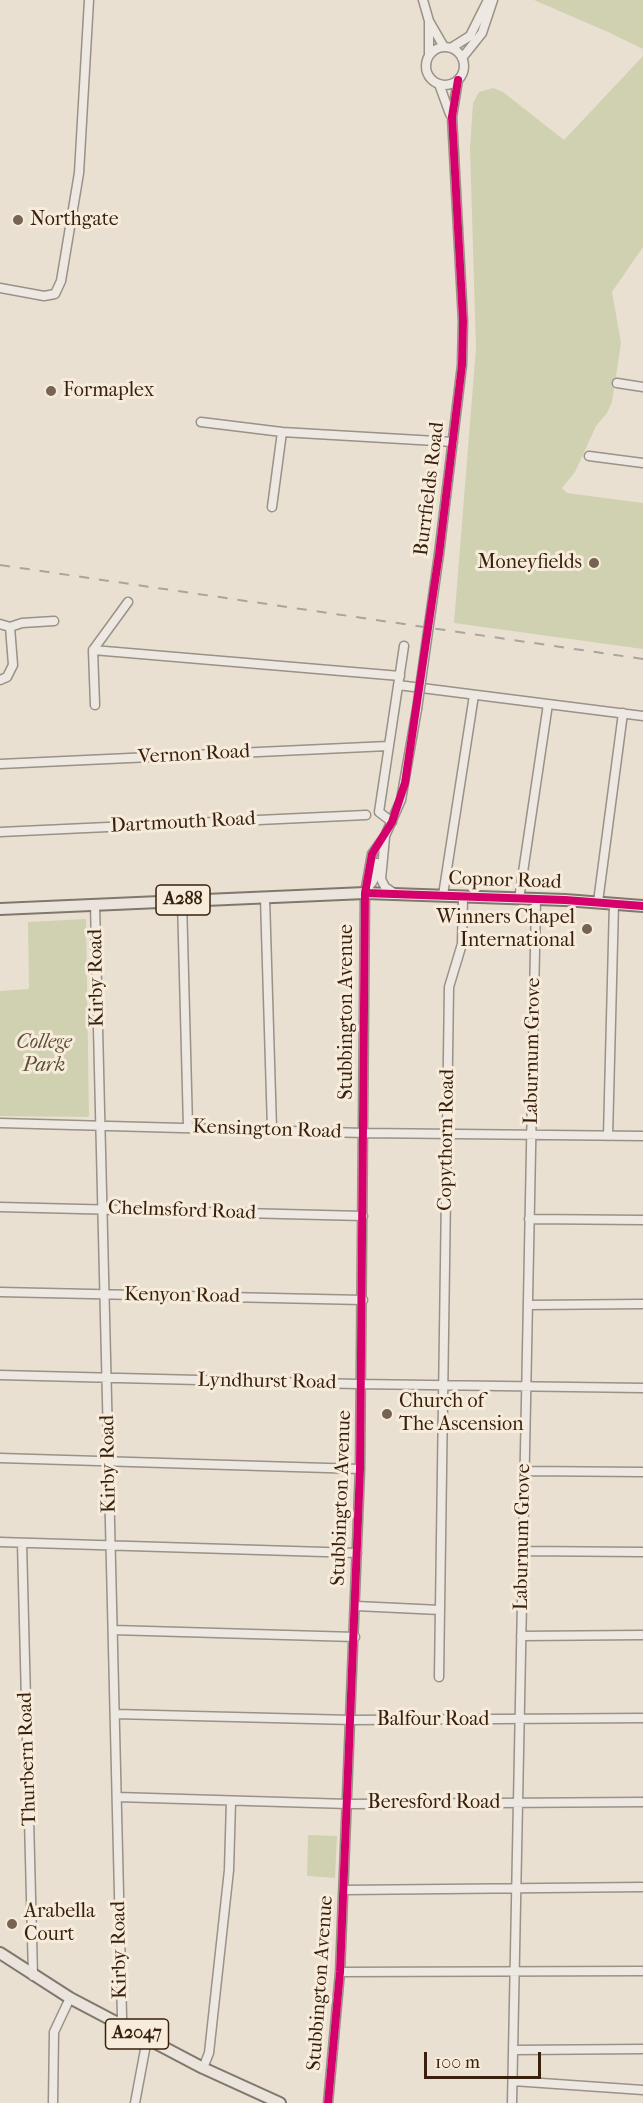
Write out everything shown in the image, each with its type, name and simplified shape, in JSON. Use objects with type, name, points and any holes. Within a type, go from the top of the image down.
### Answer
[{"type":"main road","name":"Copnor Road","points":[[0,909],[365,893],[536,899],[643,906]]},
{"type":"main road","name":"A2047","points":[[0,1953],[33,1976],[118,2024],[203,2068],[280,2103]]},
{"type":"street","points":[[0,288],[44,296],[55,294],[61,281],[79,173],[89,0]]},
{"type":"street","points":[[423,0],[429,21],[429,55],[426,62],[428,74],[439,84],[451,84],[458,80],[463,72],[462,58],[482,33],[493,0]]},
{"type":"street","points":[[429,55],[470,36],[488,0]]},
{"type":"street","points":[[429,21],[447,47],[462,58]]},
{"type":"street","name":"Burrfields Road","points":[[365,893],[372,854],[392,822],[403,792],[439,554],[462,365],[463,321],[452,117],[458,80]]},
{"type":"street","name":"Burrfields Road","points":[[439,84],[452,117]]},
{"type":"street","points":[[617,383],[643,387]]},
{"type":"street","points":[[201,422],[282,432],[453,442]]},
{"type":"street","points":[[272,507],[282,432]]},
{"type":"street","points":[[589,456],[643,463]]},
{"type":"street","points":[[95,705],[93,650],[128,602]]},
{"type":"street","points":[[0,624],[10,627],[22,623],[54,621]]},
{"type":"street","points":[[0,680],[7,677],[13,665],[10,627]]},
{"type":"street","points":[[392,822],[379,812],[405,646]]},
{"type":"street","points":[[93,650],[399,681],[474,695],[643,716]]},
{"type":"street","points":[[443,895],[474,695]]},
{"type":"street","points":[[519,899],[548,704]]},
{"type":"street","points":[[598,902],[623,713]]},
{"type":"street","name":"Vernon Road","points":[[0,764],[388,746]]},
{"type":"street","name":"Dartmouth Road","points":[[0,832],[366,815]]},
{"type":"street","name":"Burrfields Road","points":[[385,836],[381,879],[394,893]]},
{"type":"street","name":"Stubbington Avenue","points":[[328,2103],[340,1972],[356,1606],[362,1384],[365,893]]},
{"type":"street","name":"Copythorn Road","points":[[439,1677],[449,987],[462,944],[462,897]]},
{"type":"street","points":[[265,898],[272,1129]]},
{"type":"street","name":"Laburnum Grove","points":[[512,2103],[536,899]]},
{"type":"street","points":[[182,900],[188,1127]]},
{"type":"street","points":[[608,1136],[614,903]]},
{"type":"street","name":"Kirby Road","points":[[95,904],[112,1630],[116,1714],[122,2014],[118,2024]]},
{"type":"street","name":"Kensington Road","points":[[0,1123],[364,1133],[643,1136]]},
{"type":"street","name":"Chelmsford Road","points":[[0,1207],[363,1216]]},
{"type":"street","points":[[529,1219],[643,1220]]},
{"type":"street","name":"Kenyon Road","points":[[0,1292],[363,1300]]},
{"type":"street","points":[[528,1305],[643,1304]]},
{"type":"street","name":"Lyndhurst Road","points":[[0,1375],[643,1388]]},
{"type":"street","points":[[0,1458],[360,1469]]},
{"type":"street","points":[[525,1471],[643,1472]]},
{"type":"street","points":[[0,1542],[357,1553]]},
{"type":"street","name":"Thurbern Road","points":[[22,1543],[33,1976]]},
{"type":"street","points":[[523,1551],[643,1552]]},
{"type":"street","points":[[356,1606],[440,1610]]},
{"type":"street","points":[[112,1630],[354,1636]]},
{"type":"street","points":[[521,1636],[643,1635]]},
{"type":"street","name":"Balfour Road","points":[[116,1714],[352,1720],[643,1718]]},
{"type":"street","name":"Beresford Road","points":[[117,1797],[348,1804],[643,1802]]},
{"type":"street","points":[[203,2068],[210,2053],[228,1881],[231,1801]]},
{"type":"street","points":[[344,1890],[643,1887]]},
{"type":"street","points":[[340,1972],[643,1971]]},
{"type":"street","points":[[53,2103],[54,2032],[70,1998]]},
{"type":"street","points":[[135,2103],[147,2039]]},
{"type":"street","points":[[514,2050],[643,2049]]},
{"type":"street","points":[[513,2081],[643,2090]]},
{"type":"green space","points":[[534,0],[643,0],[643,49],[608,32]]},
{"type":"green space","points":[[643,56],[643,247],[612,292],[621,343],[612,402],[607,413],[596,426],[575,472],[562,488],[567,493],[643,503],[643,649],[454,623],[476,348],[470,148],[473,103],[479,92],[493,88],[503,92],[564,140]]},
{"type":"green space","name":"College Park","points":[[86,919],[89,1117],[0,1116],[0,991],[29,989],[28,922]]},
{"type":"green space","points":[[308,1835],[337,1836],[335,1878],[307,1876]]},
{"type":"railway","points":[[0,565],[643,659]]},
{"type":"cycle path","points":[[328,2103],[340,1972],[360,1469],[365,893],[372,854],[392,822],[405,783],[439,554],[462,365],[463,321],[452,117],[458,80]]},
{"type":"cycle path","points":[[365,893],[565,900],[643,906]]},
{"type":"place","name":"Northgate","points":[[18,220]]},
{"type":"place","name":"Formaplex","points":[[51,391]]},
{"type":"place","name":"Moneyfields","points":[[594,563]]},
{"type":"place","name":"Winners Chapel International","points":[[587,929]]},
{"type":"place","name":"Church of The Ascension","points":[[387,1414]]},
{"type":"place","name":"Arabella Court","points":[[12,1924]]}]
